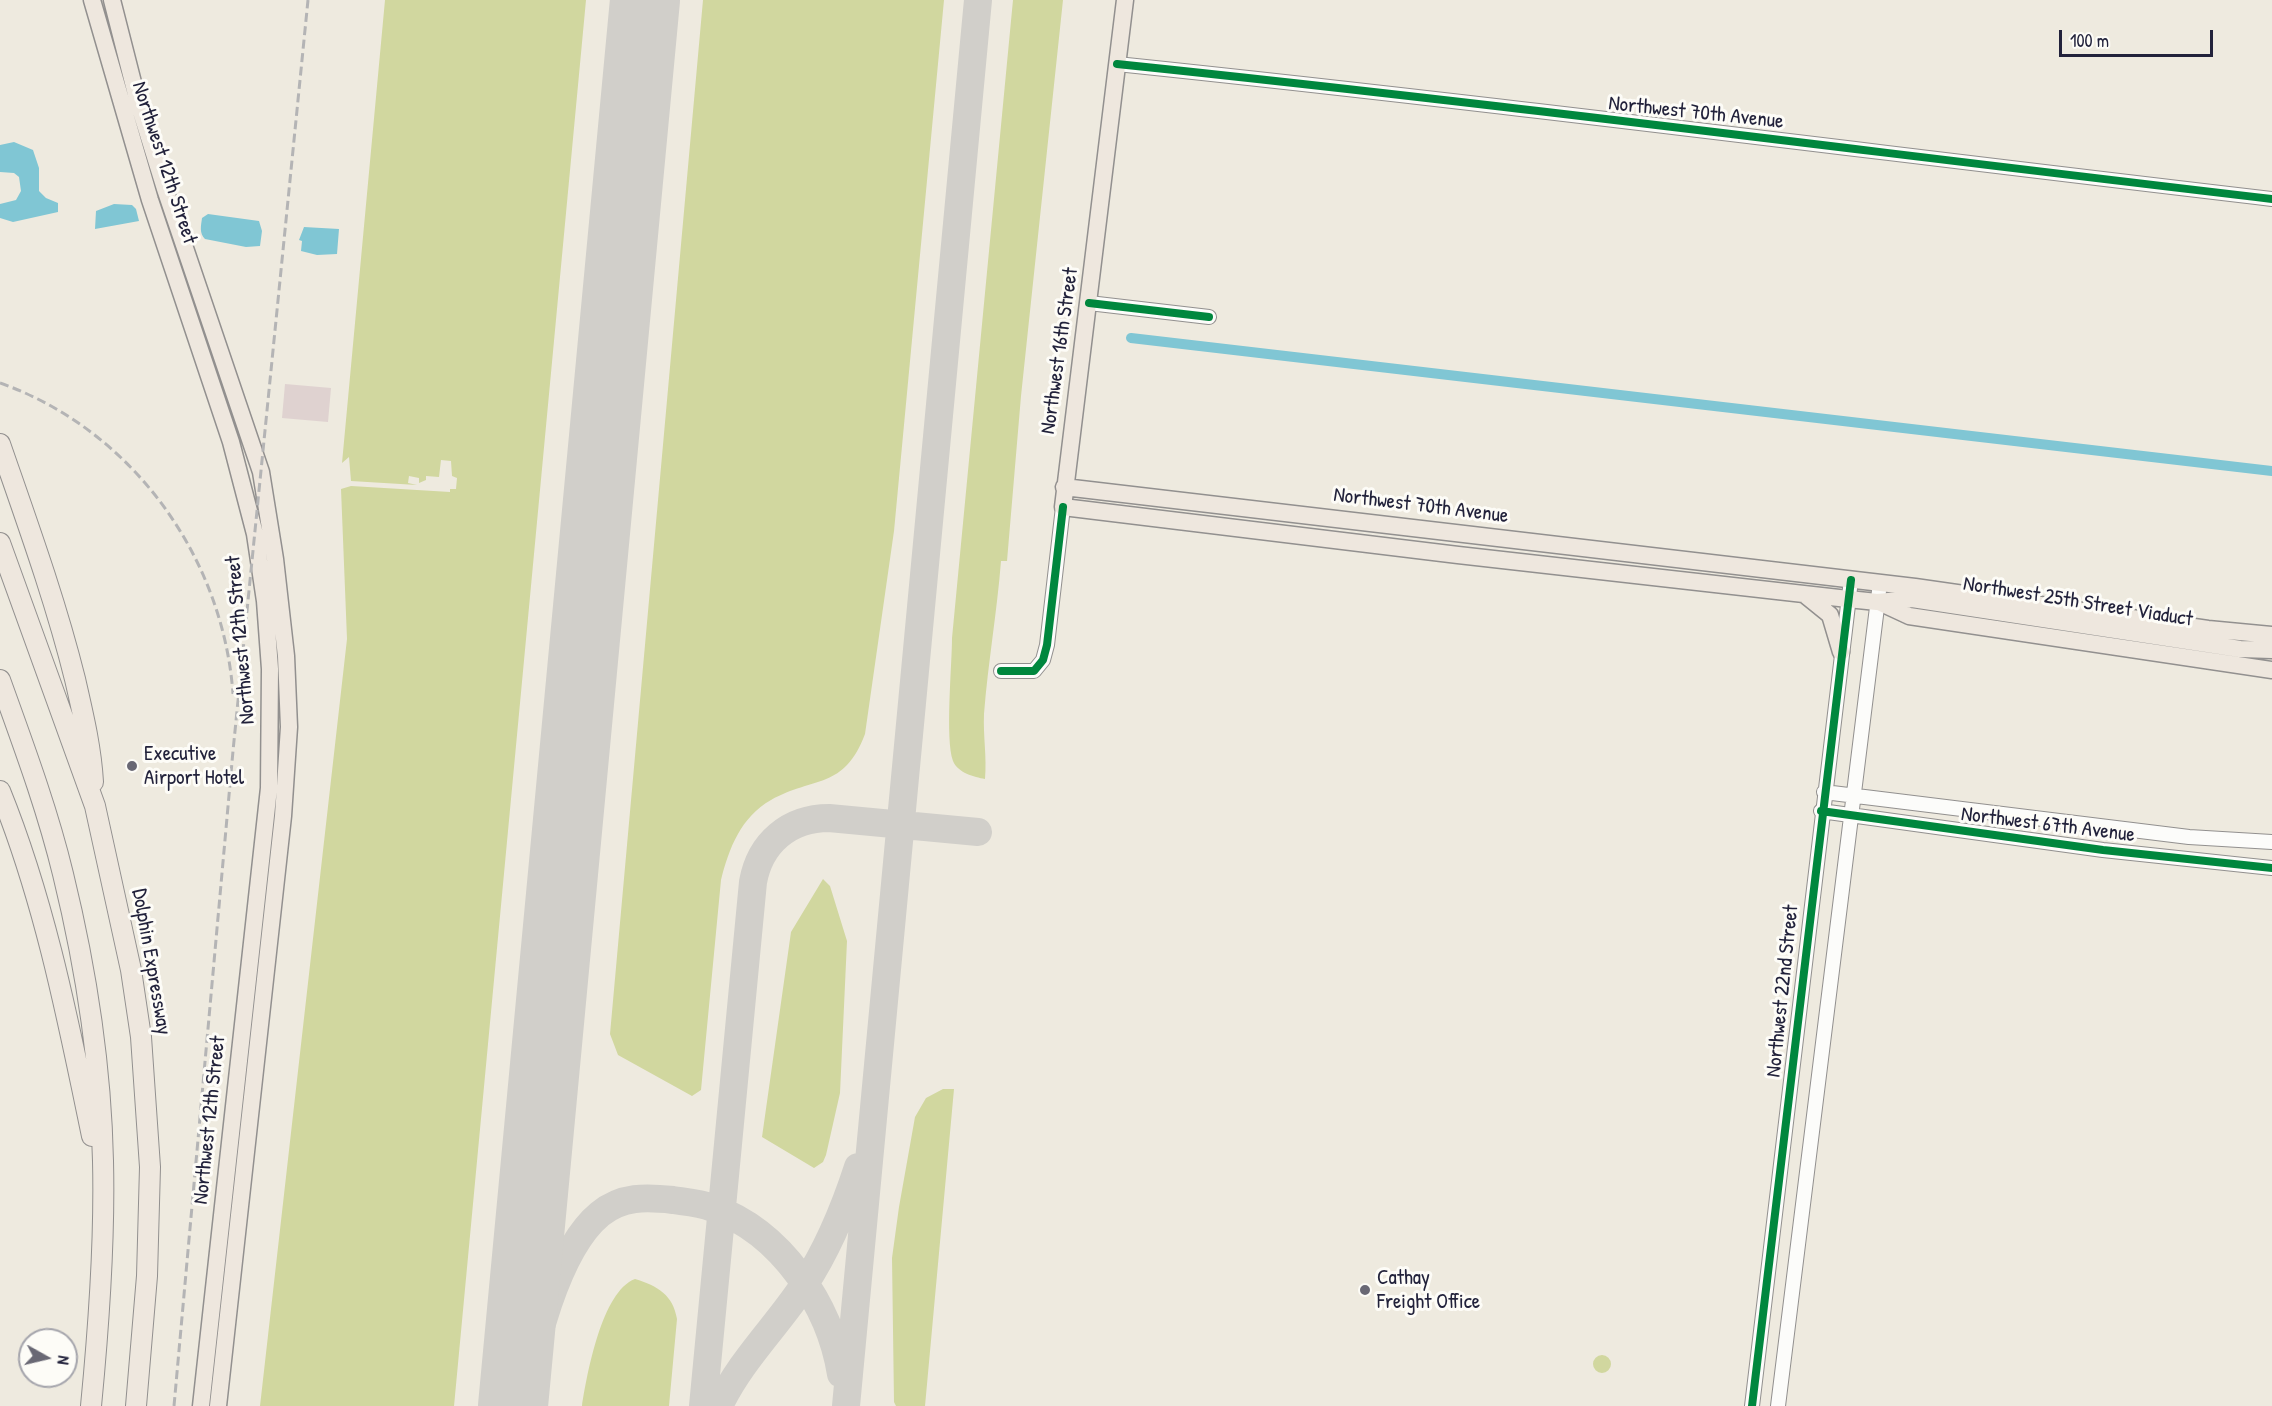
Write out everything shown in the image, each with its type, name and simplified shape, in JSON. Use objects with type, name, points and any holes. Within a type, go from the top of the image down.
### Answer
[{"type":"highway","points":[[3,454],[66,643],[91,748],[95,806]]},
{"type":"highway","name":"Dolphin Expressway","points":[[0,543],[95,806],[131,970],[147,1110],[150,1167],[147,1276],[136,1406]]},
{"type":"highway","points":[[0,680],[50,825],[79,946],[98,1073],[104,1192],[102,1266],[91,1406]]},
{"type":"highway","points":[[0,791],[18,835],[45,925],[71,1033],[104,1192]]},
{"type":"main road","name":"Northwest 12th Street","points":[[92,0],[150,200],[231,442],[255,534],[265,601],[270,669],[269,788],[201,1406]]},
{"type":"main road","name":"Northwest 12th Street","points":[[112,0],[138,102],[165,189],[261,472],[275,559],[286,656],[289,727],[283,816],[218,1406]]},
{"type":"main road","name":"Northwest 16th Street","points":[[1063,507],[1125,0]]},
{"type":"main road","name":"Northwest 70th Avenue","points":[[1064,487],[1880,583]]},
{"type":"main road","name":"Northwest 70th Avenue","points":[[1063,507],[1458,555],[1877,602]]},
{"type":"main road","name":"Northwest 25th Street Viaduct","points":[[1880,583],[2250,635],[2272,635]]},
{"type":"main road","points":[[1803,593],[1830,615],[1842,652]]},
{"type":"main road","name":"Northwest 25th Street Viaduct","points":[[1877,602],[1912,599],[2222,646],[2272,650]]},
{"type":"main road","points":[[1877,602],[1909,616],[2272,669]]},
{"type":"street","name":"Northwest 70th Avenue","points":[[1117,64],[1734,134],[1992,168],[2272,199]]},
{"type":"street","points":[[1089,303],[1209,317]]},
{"type":"street","name":"Northwest 16th Street","points":[[1001,672],[1034,671],[1043,660],[1047,645],[1063,507]]},
{"type":"street","name":"Northwest 22nd Street","points":[[1752,1406],[1821,812],[1851,580]]},
{"type":"street","points":[[1778,1406],[1880,583]]},
{"type":"street","name":"Northwest 67th Avenue","points":[[1824,792],[2189,837],[2272,842]]},
{"type":"street","name":"Northwest 67th Avenue","points":[[1821,812],[2103,850],[2272,868]]},
{"type":"shaded area","points":[[285,384],[331,388],[328,422],[282,418]]},
{"type":"green space","points":[[385,0],[586,0],[454,1406],[260,1406],[347,639],[341,489],[351,486],[450,492],[450,489],[456,489],[457,478],[452,476],[451,461],[441,460],[439,477],[426,476],[426,480],[419,483],[419,478],[409,476],[408,483],[417,485],[351,481],[349,457],[342,463]]},
{"type":"green space","points":[[703,0],[944,0],[894,531],[865,734],[848,765],[826,779],[771,800],[744,824],[732,845],[721,880],[701,1090],[692,1096],[618,1055],[610,1034]]},
{"type":"green space","points":[[1013,0],[1063,0],[1021,396],[1007,561],[1001,561],[986,695],[985,779],[962,771],[953,761],[949,736],[952,638]]},
{"type":"green space","points":[[823,879],[830,886],[847,941],[840,1093],[826,1155],[823,1162],[814,1168],[762,1137],[791,932]]},
{"type":"green space","points":[[943,1089],[954,1089],[925,1406],[896,1406],[894,1402],[892,1258],[899,1207],[915,1117],[926,1098]]},
{"type":"green space","points":[[635,1279],[657,1288],[668,1298],[675,1311],[677,1319],[669,1406],[582,1406],[592,1355],[605,1316],[623,1287]]},
{"type":"green space","points":[[1602,1355],[1608,1358],[1611,1364],[1608,1370],[1602,1373],[1596,1370],[1593,1364],[1596,1358]]},
{"type":"water","points":[[14,142],[33,150],[39,168],[39,191],[46,198],[58,203],[58,212],[13,222],[0,218],[0,204],[16,200],[21,191],[19,177],[14,173],[0,172],[0,145]]},
{"type":"water","points":[[114,204],[132,205],[136,209],[139,221],[95,229],[96,211]]},
{"type":"water","points":[[208,214],[259,221],[262,231],[260,246],[246,247],[205,239],[201,232],[201,224],[202,218]]},
{"type":"water","points":[[304,227],[339,229],[337,254],[317,255],[301,251],[302,241],[299,240]]},
{"type":"waterway","points":[[1131,338],[2272,471]]},
{"type":"taxiway","points":[[846,1406],[978,0]]},
{"type":"taxiway","points":[[703,1406],[753,882],[762,856],[779,835],[789,828],[815,819],[829,818],[978,832]]},
{"type":"taxiway","points":[[719,1406],[737,1374],[813,1271],[835,1228],[858,1167]]},
{"type":"taxiway","points":[[523,1406],[548,1303],[571,1252],[584,1230],[608,1208],[626,1201],[644,1198],[704,1205],[738,1219],[760,1234],[780,1253],[814,1297],[826,1322],[841,1374]]},
{"type":"runway","points":[[513,1406],[645,0]]},
{"type":"railway","points":[[174,1406],[233,751],[308,0]]},
{"type":"railway","points":[[0,383],[47,404],[90,432],[129,465],[162,504],[189,547],[211,594],[225,643],[233,694]]},
{"type":"cycle path","points":[[1117,64],[1550,112],[2272,199]]},
{"type":"cycle path","points":[[1089,303],[1209,317]]},
{"type":"cycle path","points":[[1001,671],[1034,671],[1043,660],[1047,645],[1063,507]]},
{"type":"cycle path","points":[[1752,1406],[1851,580]]},
{"type":"cycle path","points":[[1821,811],[2103,850],[2272,868]]},
{"type":"place","name":"Executive Airport Hotel","points":[[132,766]]},
{"type":"place","name":"Cathay Freight Office","points":[[1365,1290]]}]
